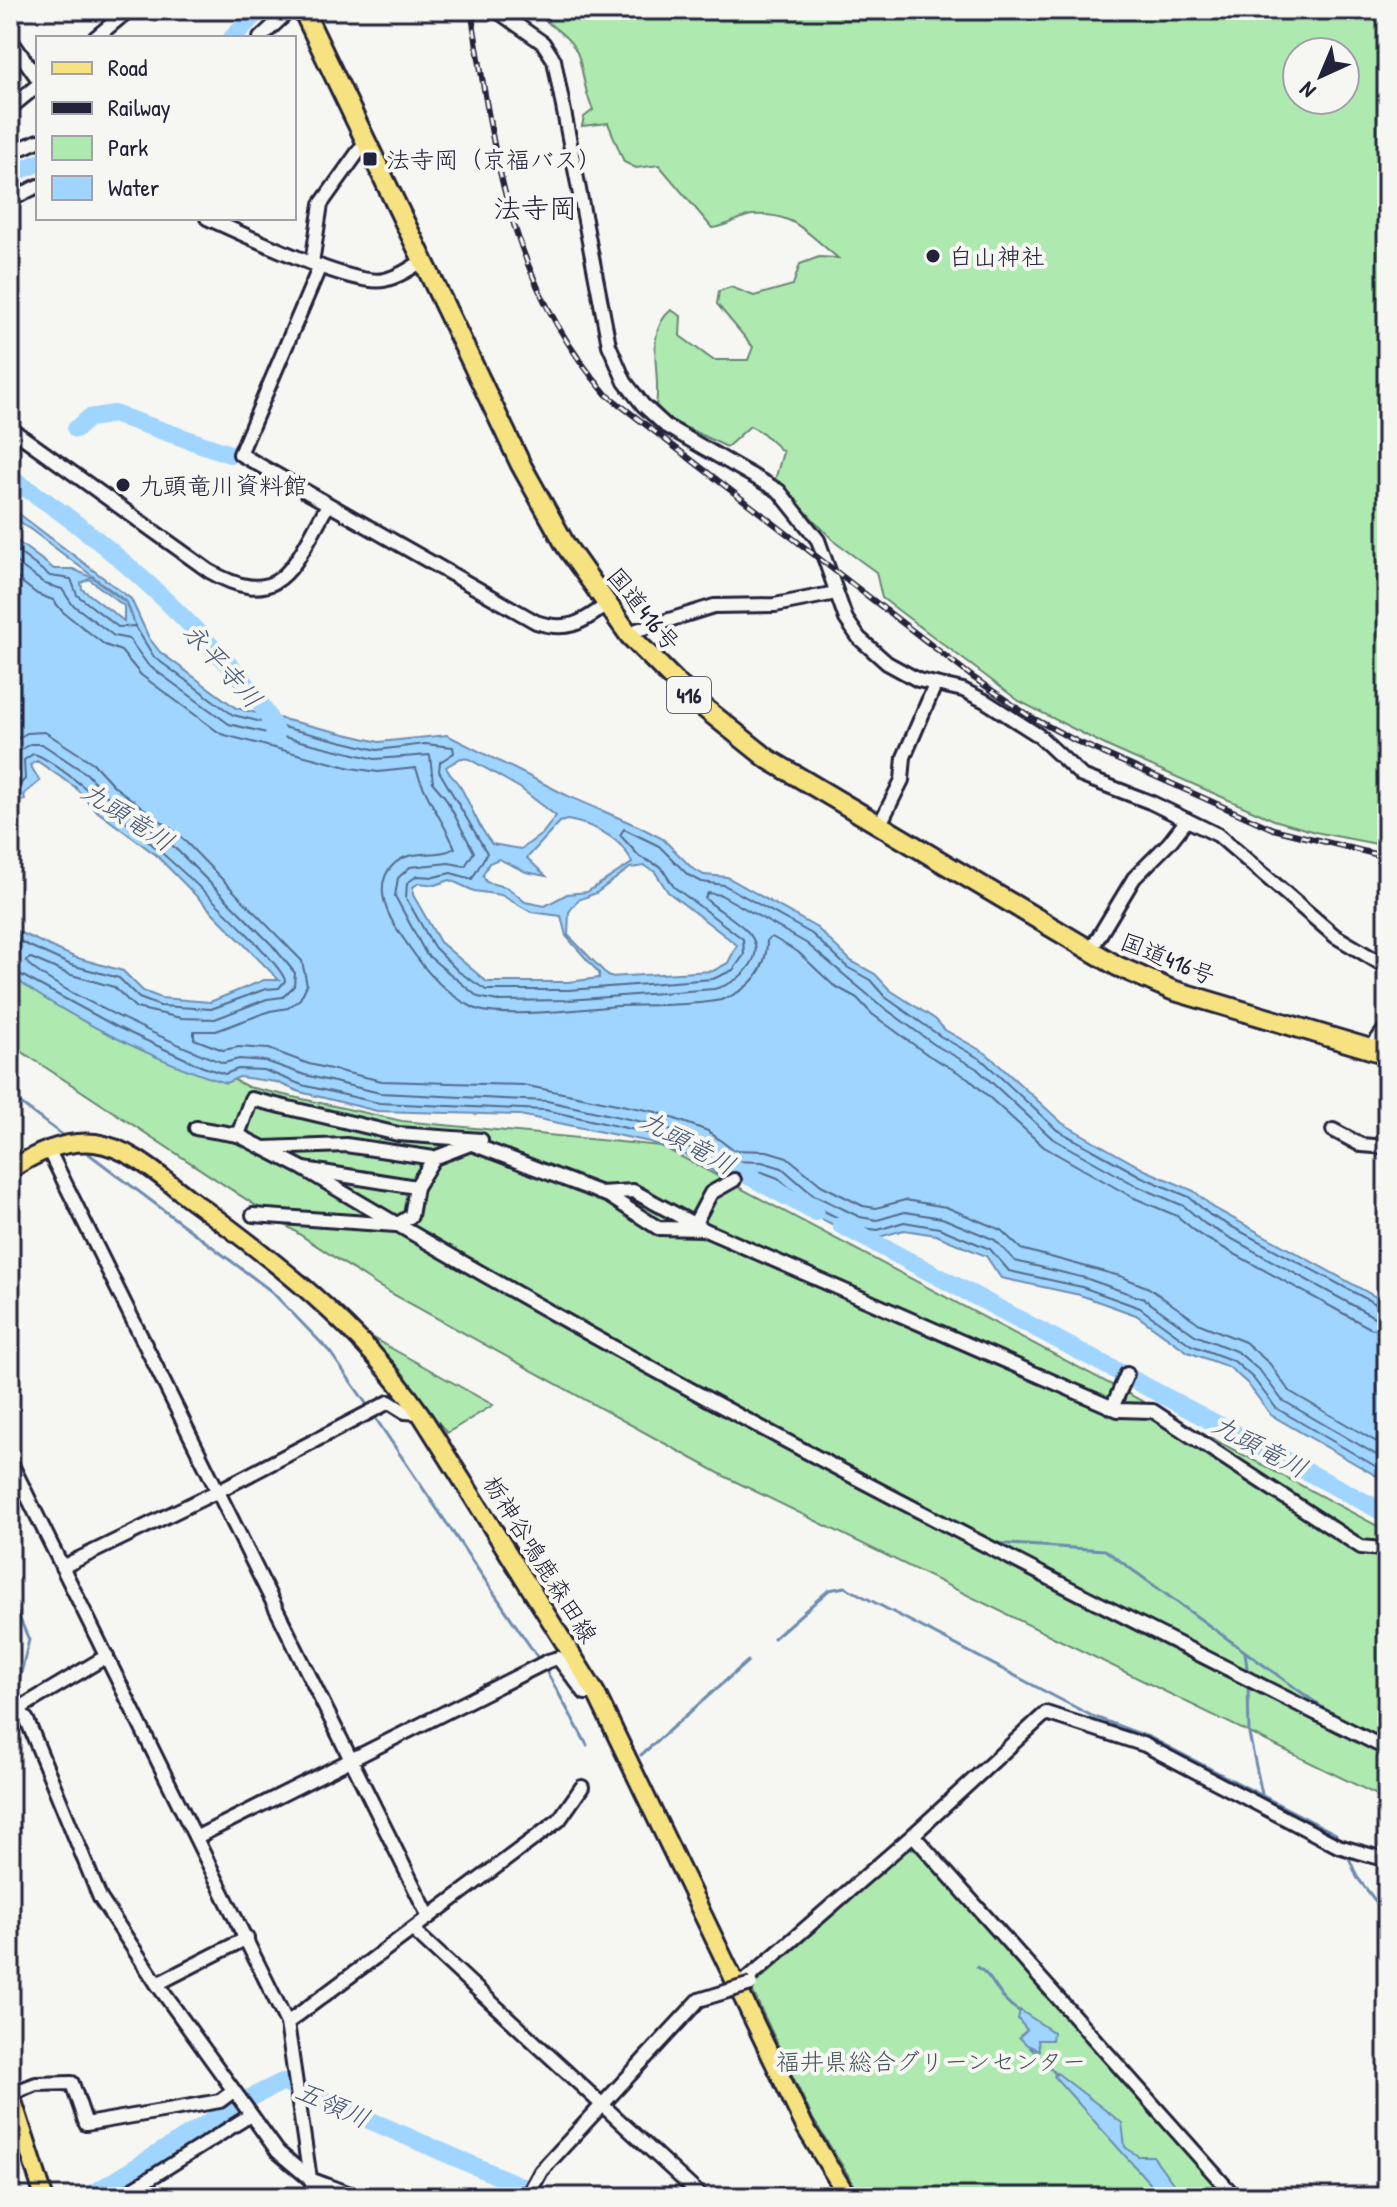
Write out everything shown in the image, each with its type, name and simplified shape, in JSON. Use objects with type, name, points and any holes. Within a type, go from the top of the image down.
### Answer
[{"type":"highway","name":"国道416号","points":[[303,10],[521,465],[566,546],[630,636],[692,698],[743,742],[1090,951],[1172,990],[1378,1052]]},
{"type":"main road","name":"栃神谷鳴鹿森田線","points":[[10,1170],[54,1147],[95,1143],[112,1147],[146,1166],[283,1268],[367,1347],[420,1413],[596,1693],[744,1985],[805,2127],[848,2197]]},
{"type":"main road","points":[[10,2093],[44,2197]]},
{"type":"street","points":[[97,36],[129,10]]},
{"type":"street","points":[[262,36],[290,10]]},
{"type":"street","points":[[496,10],[543,43],[554,60],[600,310],[612,355],[625,382],[666,426],[779,491],[818,540],[846,619],[873,652],[905,674],[935,685],[963,690],[985,701],[1038,735],[1082,776],[1187,820],[1231,843],[1325,928],[1360,953],[1387,967]]},
{"type":"street","points":[[10,39],[36,79]]},
{"type":"street","points":[[10,108],[36,84]]},
{"type":"street","points":[[366,141],[321,204],[316,265],[240,454],[536,622],[554,628],[568,628],[583,623],[606,605]]},
{"type":"street","points":[[10,153],[36,142]]},
{"type":"street","points":[[10,200],[36,187]]},
{"type":"street","points":[[212,220],[316,265],[383,280],[423,260]]},
{"type":"street","points":[[10,428],[209,571],[245,589],[261,588],[285,576],[328,505]]},
{"type":"street","points":[[630,636],[637,630],[714,606],[775,605],[836,593]]},
{"type":"street","points":[[879,826],[902,780],[904,757],[935,685]]},
{"type":"street","points":[[1090,951],[1134,878],[1187,820]]},
{"type":"street","points":[[1378,1052],[1387,1027]]},
{"type":"street","points":[[238,1135],[251,1099],[398,1134],[481,1140],[434,1158],[346,1145],[262,1148]]},
{"type":"street","points":[[196,1128],[238,1135],[304,1169],[650,1370],[1048,1579],[1387,1749]]},
{"type":"street","points":[[1333,1130],[1361,1145],[1387,1147]]},
{"type":"street","points":[[472,1144],[600,1193],[658,1228],[698,1227]]},
{"type":"street","points":[[54,1147],[218,1491],[429,1917]]},
{"type":"street","points":[[253,1215],[396,1225],[411,1216],[416,1187],[434,1158]]},
{"type":"street","points":[[304,1169],[416,1187]]},
{"type":"street","points":[[698,1227],[711,1193],[734,1180]]},
{"type":"street","points":[[600,1193],[633,1191],[698,1227],[1112,1408],[1153,1411],[1361,1547],[1381,1549]]},
{"type":"street","points":[[1112,1408],[1127,1374]]},
{"type":"street","points":[[62,1567],[218,1491],[389,1402],[405,1412],[420,1413]]},
{"type":"street","points":[[10,1461],[287,2023],[310,2179],[318,2197]]},
{"type":"street","points":[[20,1708],[107,1656]]},
{"type":"street","points":[[197,1837],[548,1661],[558,1658],[585,1693],[596,1693]]},
{"type":"street","points":[[10,1698],[20,1708],[100,1898],[232,2092],[278,2152],[310,2179],[358,2197]]},
{"type":"street","points":[[527,2197],[532,2184],[699,2000],[744,1985],[1046,1713],[1145,1745],[1338,1846],[1387,1860]]},
{"type":"street","points":[[287,2023],[559,1820],[582,1787]]},
{"type":"street","points":[[913,1835],[1235,2197]]},
{"type":"street","points":[[413,1930],[702,2197]]},
{"type":"street","points":[[157,1984],[247,1938]]},
{"type":"street","points":[[10,2093],[36,2084],[72,2083],[86,2124],[220,2101],[232,2092]]},
{"type":"street","points":[[120,2197],[249,2116]]},
{"type":"green space","points":[[533,10],[1387,10],[1387,846],[1315,832],[1274,820],[1109,747],[1019,701],[882,598],[876,572],[836,543],[775,480],[783,452],[763,433],[750,426],[727,447],[670,420],[656,405],[655,354],[658,330],[671,310],[681,316],[680,336],[713,360],[748,360],[753,347],[717,304],[719,291],[731,287],[754,296],[793,285],[800,264],[819,257],[838,258],[799,226],[780,217],[753,215],[712,228],[659,165],[636,168],[624,162],[608,123],[582,126],[584,117],[593,110],[578,55],[564,36]]},
{"type":"green space","points":[[10,964],[248,1087],[402,1121],[661,1146],[1387,1531],[1387,1800],[724,1476],[378,1286],[10,1044]]},
{"type":"green space","points":[[371,1337],[493,1405],[447,1433]]},
{"type":"green space","name":"福井県総合グリーンセンター","points":[[908,1849],[921,1849],[1225,2197],[862,2197],[813,2119],[753,1992],[756,1983]]},
{"type":"water","points":[[10,507],[131,599],[149,638],[160,652],[236,708],[379,742],[447,735],[568,796],[640,827],[663,839],[692,868],[704,875],[727,877],[817,928],[851,961],[875,974],[890,990],[935,1019],[945,1030],[987,1054],[1062,1123],[1145,1170],[1194,1191],[1214,1208],[1387,1303],[1387,1482],[1271,1415],[1247,1383],[1229,1367],[1188,1352],[1136,1315],[1080,1295],[1001,1278],[986,1256],[936,1235],[904,1230],[872,1239],[853,1234],[800,1209],[776,1185],[761,1180],[724,1179],[696,1159],[650,1142],[520,1115],[377,1111],[300,1092],[276,1082],[239,1077],[226,1083],[114,1037],[32,991],[10,975],[10,928],[74,957],[123,971],[143,991],[161,998],[210,1002],[264,980],[279,980],[156,855],[94,809],[75,787],[37,761],[30,765],[40,781],[24,794],[25,800],[10,803],[10,536],[54,569],[73,569],[93,578],[126,603],[138,632],[127,602],[10,514]],"holes":[[[89,579],[124,606],[124,621],[82,589],[81,583]],[[461,758],[469,759],[520,788],[556,816],[542,834],[521,849],[492,844],[446,767]],[[560,822],[577,822],[606,834],[622,846],[632,863],[587,892],[567,894],[545,906],[525,902],[508,888],[486,882],[483,875],[489,863],[499,859],[526,872],[546,876],[527,858]],[[645,866],[655,872],[668,892],[737,945],[728,963],[713,971],[609,977],[568,935],[569,912],[578,900],[596,893],[630,868]],[[450,880],[474,891],[501,895],[531,912],[561,916],[566,936],[599,973],[599,978],[568,982],[487,982],[440,942],[413,895],[413,887],[419,883],[435,885]]]},
{"type":"water","points":[[1020,2010],[1053,2032],[1052,2040],[1038,2040],[1039,2050],[1019,2037],[1027,2030],[1018,2019]]},
{"type":"water","points":[[1057,2073],[1122,2123],[1125,2147],[1138,2156],[1153,2156],[1183,2197],[1161,2196],[1054,2076]]},
{"type":"waterway","name":"永平寺川","points":[[234,36],[259,10]]},
{"type":"waterway","name":"永平寺川","points":[[10,175],[36,164]]},
{"type":"waterway","points":[[76,429],[89,418],[114,414],[230,454]]},
{"type":"waterway","name":"永平寺川","points":[[10,478],[89,533],[162,597],[246,684],[276,734]]},
{"type":"waterway","points":[[10,1096],[68,1139]]},
{"type":"waterway","points":[[10,1108],[16,1101]]},
{"type":"waterway","points":[[81,1148],[271,1291],[330,1352],[370,1409]]},
{"type":"waterway","name":"九頭竜川","points":[[736,1169],[815,1212]]},
{"type":"waterway","name":"九頭竜川","points":[[841,1225],[1387,1514]]},
{"type":"waterway","points":[[374,1416],[540,1661]]},
{"type":"waterway","points":[[993,1543],[1105,1550],[1334,1716]]},
{"type":"waterway","points":[[774,1638],[829,1590],[845,1587],[1092,1716],[1151,1738],[1336,1834]]},
{"type":"waterway","points":[[10,1596],[29,1640],[15,1698]]},
{"type":"waterway","points":[[1245,1652],[1248,1676]]},
{"type":"waterway","points":[[641,1755],[748,1661]]},
{"type":"waterway","points":[[544,1667],[587,1745]]},
{"type":"waterway","points":[[1248,1684],[1249,1734],[1262,1794]]},
{"type":"waterway","points":[[1347,1853],[1357,1877],[1387,1916]]},
{"type":"waterway","points":[[977,1967],[1019,2011]]},
{"type":"waterway","points":[[1030,2047],[1056,2074]]},
{"type":"waterway","name":"五領川","points":[[88,2197],[242,2102],[282,2082],[546,2197]]},
{"type":"railway","points":[[471,10],[498,164],[526,260],[547,306],[573,350],[606,394],[974,678],[1029,716],[1076,741],[1273,829],[1387,857]]},
{"type":"place","name":"法寺岡（京福バス）","points":[[370,159]]},
{"type":"place","name":"白山神社","points":[[933,256]]},
{"type":"place","name":"九頭竜川資料館","points":[[123,485]]},
{"type":"district","name":"法寺岡","points":[[535,208]]}]
